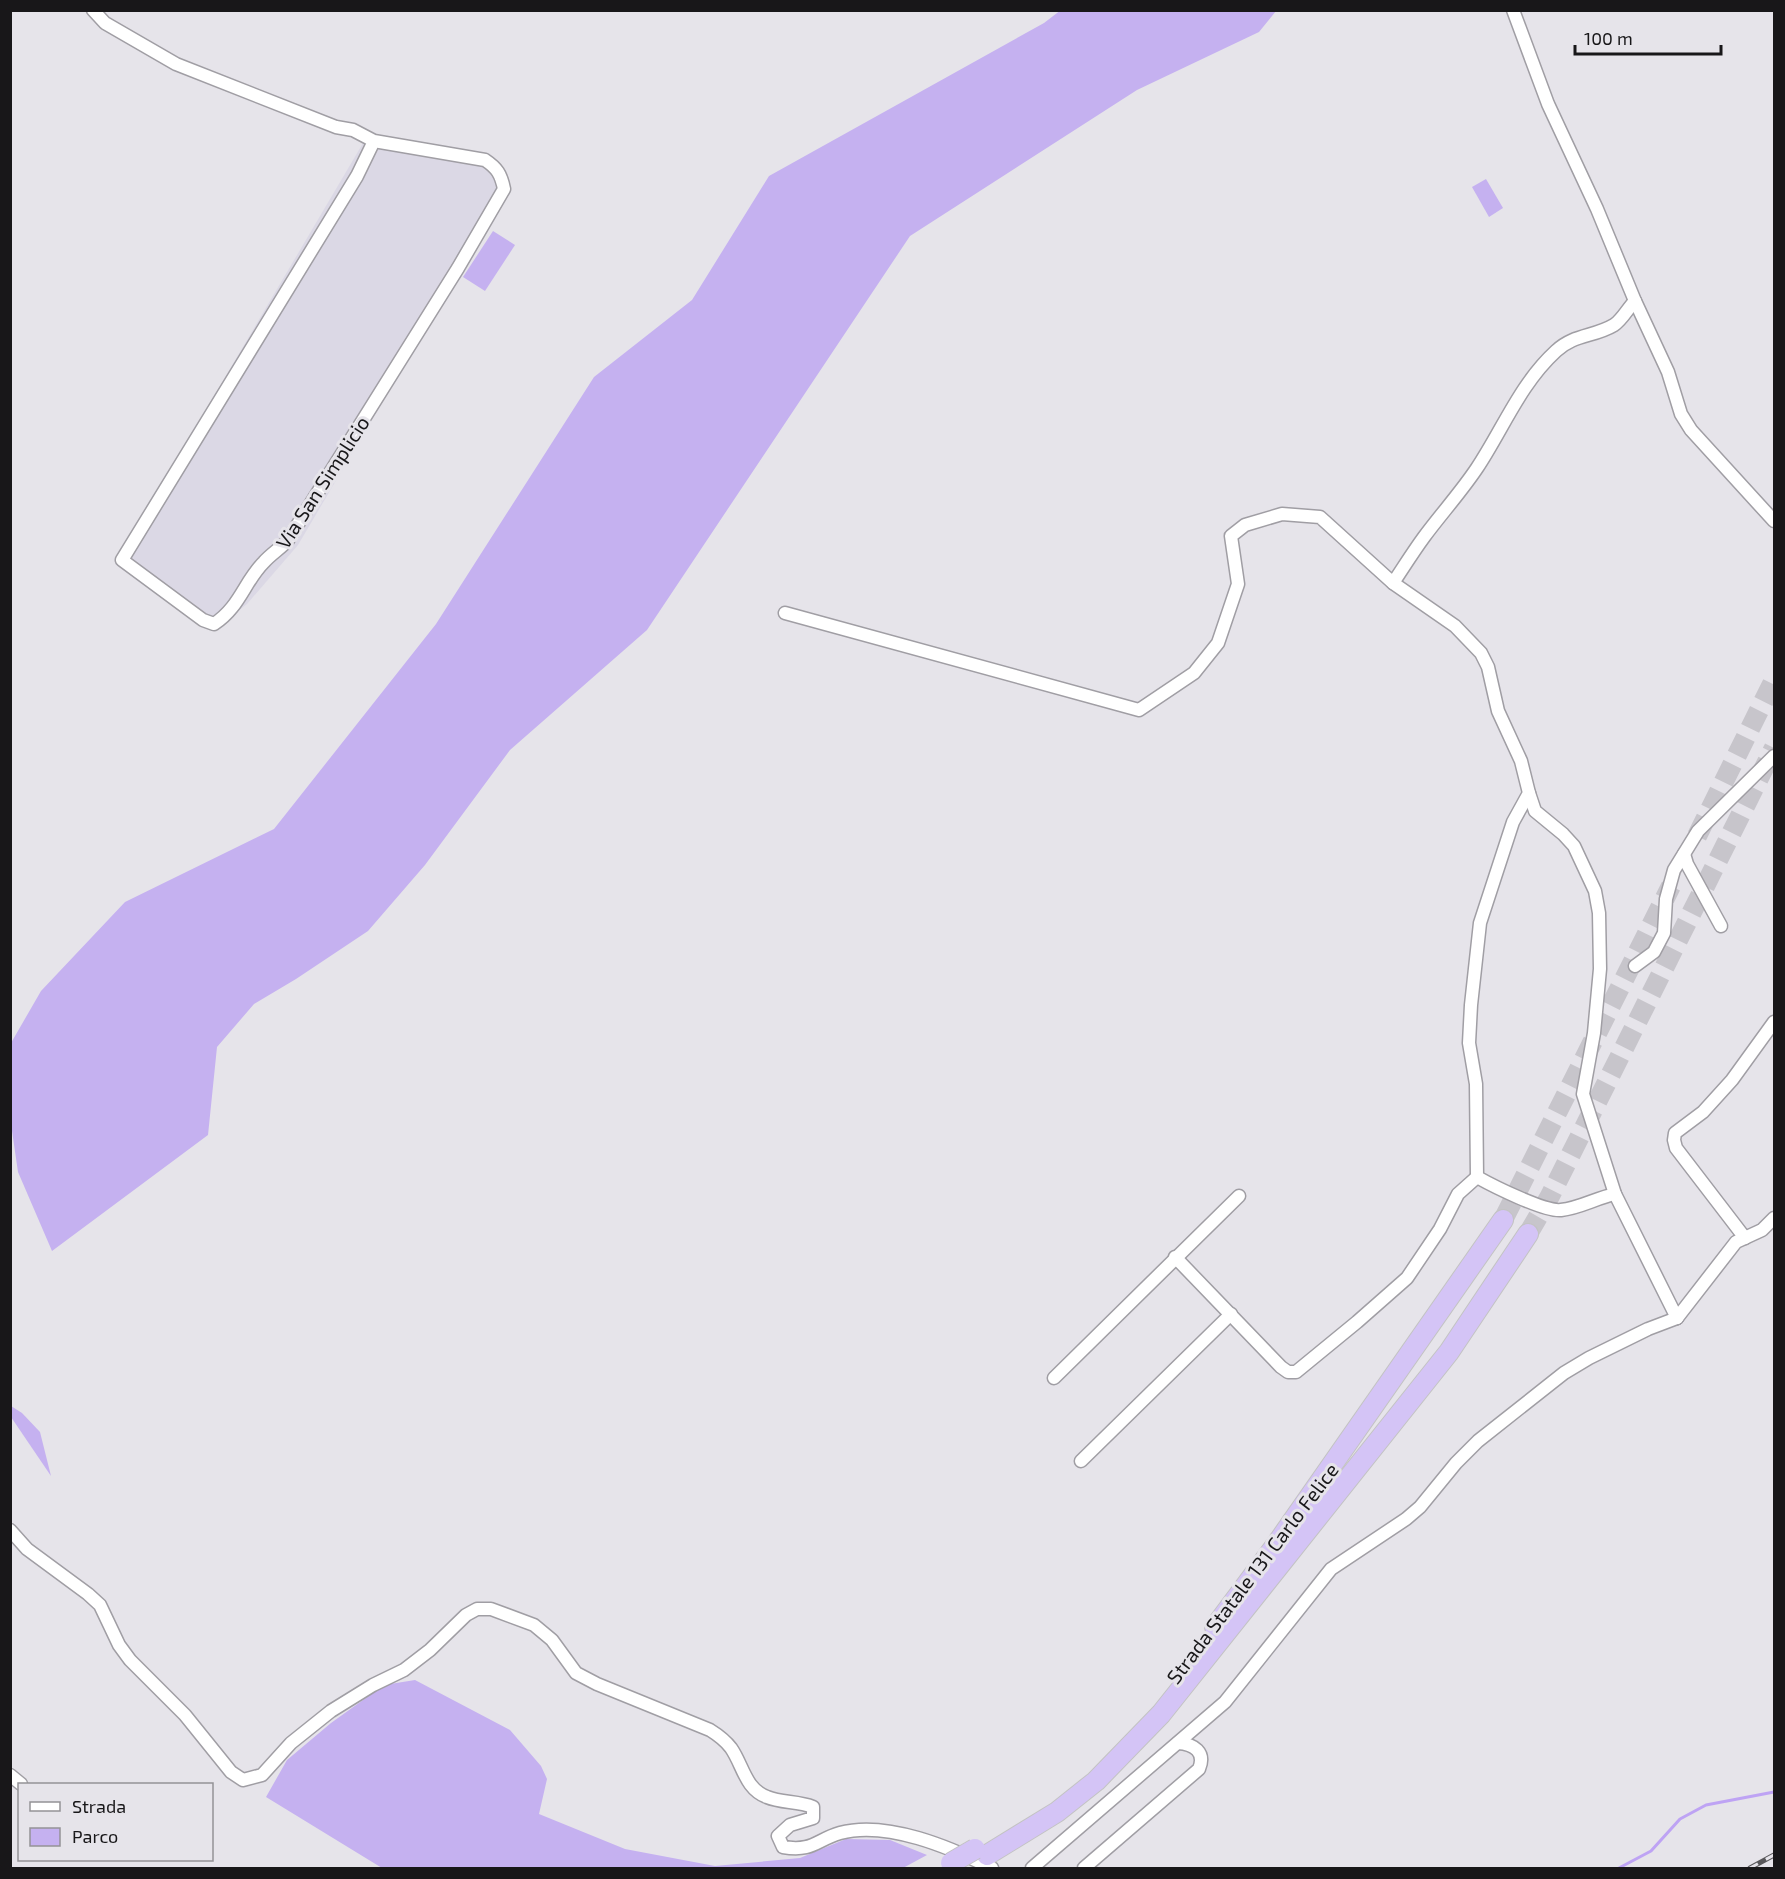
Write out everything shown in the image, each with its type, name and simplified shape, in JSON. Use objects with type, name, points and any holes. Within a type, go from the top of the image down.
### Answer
[{"type":"highway","name":"Strada Statale 131 Carlo Felice","points":[[985,1857],[1050,1800],[1087,1772],[1151,1708],[1178,1676],[1276,1545],[1503,1220]]},
{"type":"highway","name":"Strada Statale 131 Carlo Felice","points":[[952,1867],[985,1857],[1057,1812],[1096,1781],[1161,1714],[1449,1352],[1528,1234]]},
{"type":"highway","points":[[1178,1676],[1197,1670]]},
{"type":"street","name":"Via San Simplicio","points":[[93,10],[105,22],[176,64],[336,127],[353,130],[374,141],[485,160],[496,167],[504,189],[458,268],[288,540],[263,562],[227,615],[214,624],[202,621],[122,560],[357,176],[374,141]]},
{"type":"street","points":[[1513,10],[1548,104],[1597,209],[1635,301],[1668,372],[1682,414],[1691,430],[1774,521]]},
{"type":"street","points":[[1393,583],[1425,536],[1477,468],[1528,382],[1556,350],[1574,338],[1596,333],[1615,324],[1635,301]]},
{"type":"street","points":[[785,613],[1139,710],[1194,673],[1218,643],[1239,584],[1231,536],[1245,525],[1282,514],[1320,517],[1393,583],[1455,626],[1480,652],[1488,667],[1498,711],[1521,761],[1534,811],[1574,846],[1595,891],[1599,913],[1600,969],[1594,1033],[1583,1094],[1615,1194],[1677,1318]]},
{"type":"street","points":[[1635,966],[1654,952],[1664,933],[1666,899],[1674,870],[1698,831],[1774,756]]},
{"type":"street","points":[[1478,1177],[1476,1084],[1469,1043],[1480,923],[1513,822],[1529,793]]},
{"type":"street","points":[[1684,854],[1687,864],[1721,926]]},
{"type":"street","points":[[1745,1238],[1676,1148],[1674,1140],[1675,1133],[1703,1112],[1732,1080],[1774,1022]]},
{"type":"street","points":[[1478,1177],[1519,1198],[1558,1210],[1582,1206],[1598,1197],[1615,1194]]},
{"type":"street","points":[[1176,1257],[1281,1367],[1288,1372],[1296,1372],[1357,1323],[1407,1278],[1440,1229],[1458,1194],[1478,1177]]},
{"type":"street","points":[[1054,1378],[1239,1196]]},
{"type":"street","points":[[1032,1869],[1225,1702],[1332,1569],[1406,1519],[1420,1507],[1456,1463],[1478,1441],[1556,1380],[1589,1358],[1648,1329],[1677,1318],[1736,1242],[1762,1230],[1774,1218]]},
{"type":"street","points":[[1081,1461],[1231,1314]]},
{"type":"street","points":[[10,1530],[27,1549],[100,1605],[119,1645],[130,1660],[185,1715],[231,1772],[243,1780],[262,1774],[291,1743],[331,1711],[373,1685],[404,1670],[430,1650],[466,1615],[477,1609],[490,1609],[534,1625],[552,1640],[576,1672],[597,1684],[710,1730],[724,1739],[732,1749],[747,1782],[766,1797],[803,1803],[813,1807],[813,1818],[790,1825],[778,1836],[783,1847],[798,1850],[814,1846],[840,1833],[866,1830],[902,1834],[985,1857]]},
{"type":"street","points":[[1084,1869],[1199,1769],[1202,1758],[1198,1750],[1193,1745],[1178,1743]]},
{"type":"shaded area","points":[[366,138],[498,165],[500,202],[298,545],[247,604],[223,623],[210,626],[185,615],[115,564]]},
{"type":"green space","points":[[1061,10],[1276,11],[1259,32],[1137,90],[910,236],[647,630],[510,750],[425,865],[368,931],[254,1004],[217,1047],[208,1135],[52,1251],[18,1172],[11,1124],[11,1043],[41,991],[125,902],[274,829],[436,624],[594,377],[692,300],[769,176],[1044,23]]},
{"type":"green space","points":[[1486,179],[1503,208],[1489,217],[1472,187]]},
{"type":"green space","points":[[493,231],[515,245],[485,291],[463,277]]},
{"type":"green space","points":[[11,1406],[22,1413],[40,1432],[51,1476],[11,1417]]},
{"type":"green space","points":[[415,1680],[510,1730],[541,1766],[547,1779],[539,1814],[625,1849],[715,1866],[800,1858],[846,1839],[890,1840],[927,1855],[903,1868],[382,1868],[266,1797],[287,1760],[331,1723],[384,1685]]},
{"type":"waterway","points":[[1619,1868],[1651,1851],[1680,1819],[1706,1805],[1774,1792]]},
{"type":"tunnel","points":[[1697,836],[1774,680]]},
{"type":"tunnel","points":[[1528,1234],[1550,1196],[1774,748]]},
{"type":"tunnel","points":[[1503,1220],[1671,886]]},
{"type":"railway","points":[[1750,1868],[1774,1855]]}]
